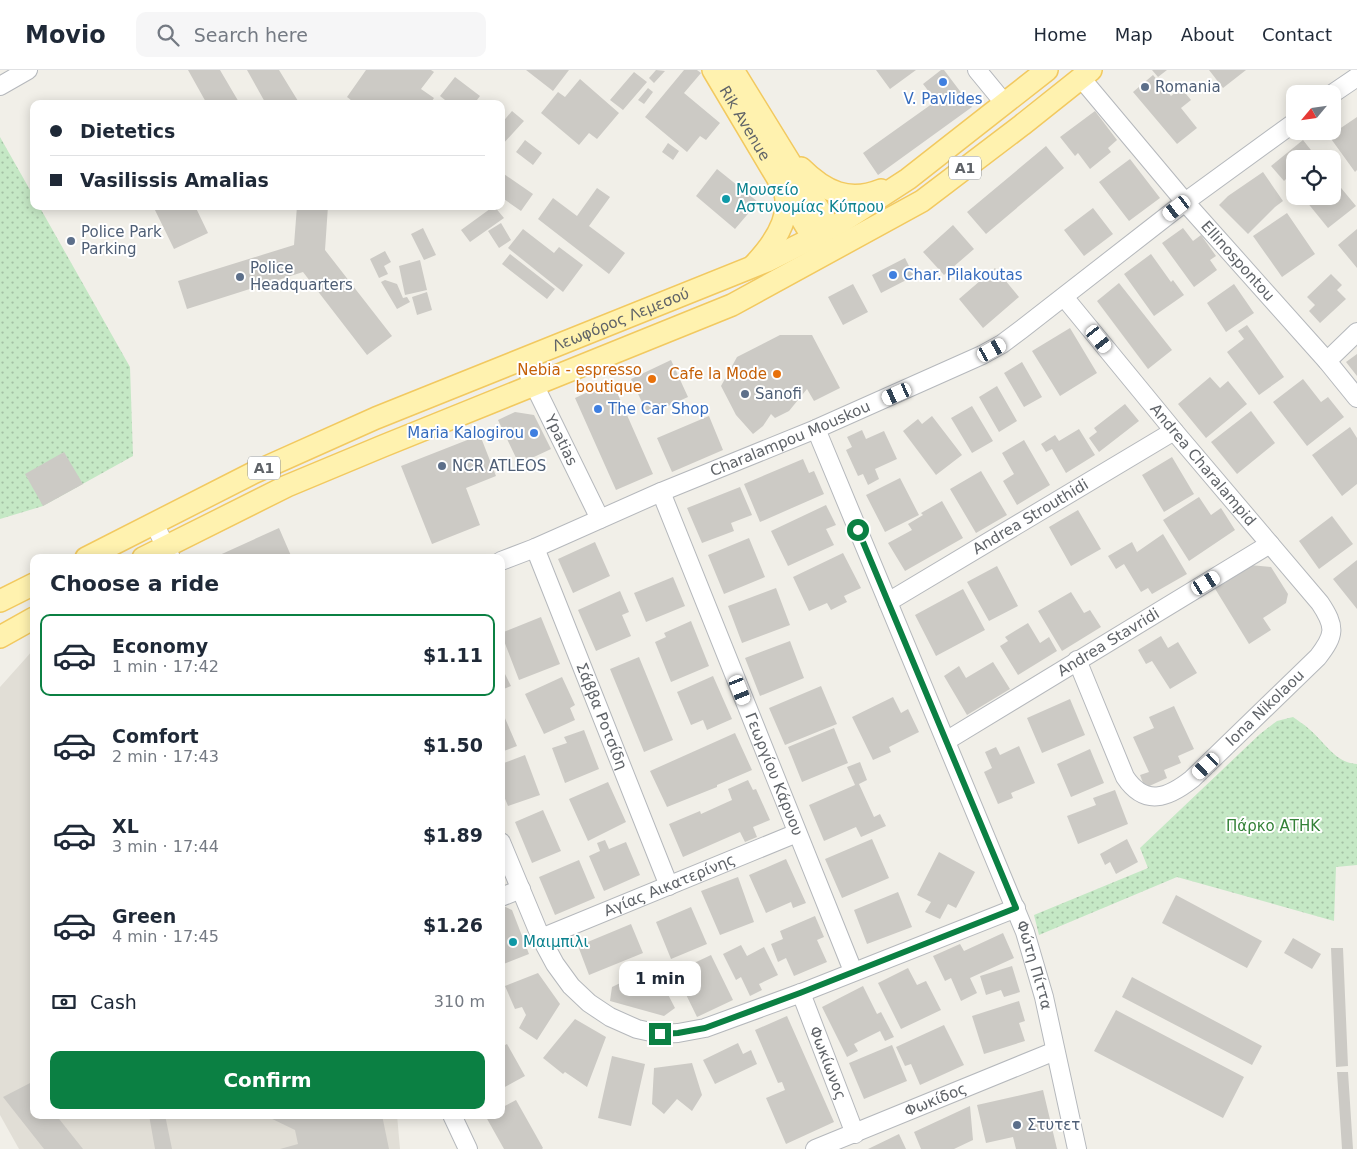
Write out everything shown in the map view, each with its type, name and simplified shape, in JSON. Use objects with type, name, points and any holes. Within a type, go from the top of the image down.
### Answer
[{"type":"main road","name":"Rik Avenue","points":[[712,70],[782,184],[827,242]]},
{"type":"main road","name":"Rik Avenue","points":[[733,70],[781,146],[827,242]]},
{"type":"main road","name":"Λεωφόρος Λεμεσού","points":[[168,552],[288,486],[382,446],[732,305],[827,242],[1047,70]]},
{"type":"main road","name":"Λεωφόρος Λεμεσού","points":[[94,554],[253,473],[376,418],[753,267],[827,242],[922,201],[1086,74]]},
{"type":"main road","points":[[781,146],[815,181],[829,190],[846,195],[857,197],[873,193],[908,179]]},
{"type":"main road","points":[[753,267],[772,243],[786,213],[788,200],[782,184]]},
{"type":"main road","points":[[0,601],[30,586]]},
{"type":"main road","points":[[0,637],[30,620]]},
{"type":"street","points":[[0,86],[28,70]]},
{"type":"street","points":[[977,70],[1005,104]]},
{"type":"street","name":"Ellinospontou","points":[[1086,74],[1185,202],[1327,360],[1357,398]]},
{"type":"street","points":[[1341,88],[1357,76]]},
{"type":"street","name":"Charalampou Mouskou","points":[[505,559],[660,492],[816,430],[982,356],[1002,344],[1185,202],[1286,129]]},
{"type":"street","name":"Andrea Charalampid","points":[[1064,296],[1328,615],[1331,636]]},
{"type":"street","points":[[1327,360],[1357,332]]},
{"type":"street","name":"Ypatias","points":[[522,360],[600,519]]},
{"type":"street","name":"Φώτη Πίττα","points":[[816,430],[1025,932],[1044,998],[1077,1149]]},
{"type":"street","name":"Andrea Strouthidi","points":[[888,602],[1174,431]]},
{"type":"street","name":"Γεωργίου Κάρυου","points":[[660,492],[853,971]]},
{"type":"street","points":[[154,523],[168,552]]},
{"type":"street","name":"Andrea Stavridi","points":[[946,741],[1270,544]]},
{"type":"street","name":"Σάββα Ροτσίδη","points":[[535,548],[669,886]]},
{"type":"street","name":"Iona Nikolaou","points":[[1077,660],[1125,777],[1132,788],[1141,794],[1160,796],[1170,794],[1179,789],[1206,766],[1318,657],[1331,636]]},
{"type":"street","name":"Αγίας Αικατερίνης","points":[[541,938],[797,833]]},
{"type":"street","points":[[505,851],[541,938],[555,964],[571,986],[589,1003],[610,1017],[637,1029],[660,1034],[705,1028],[800,993],[1016,908]]},
{"type":"street","points":[[505,895],[521,889]]},
{"type":"street","name":"Φωκίωνος","points":[[800,993],[855,1134]]},
{"type":"street","name":"Φωκίδος","points":[[815,1149],[1055,1051]]},
{"type":"street","points":[[454,1119],[468,1149]]},
{"type":"shaded area","points":[[30,653],[30,1119],[397,1119],[400,1149],[19,1149],[0,1115],[0,687]]},
{"type":"green space","points":[[0,137],[30,190],[30,210],[41,210],[130,367],[133,456],[43,506],[0,519]]},
{"type":"green space","name":"Πάρκο ΑΤΗΚ","points":[[1293,717],[1315,734],[1336,756],[1349,763],[1357,764],[1357,865],[1336,867],[1334,921],[1177,877],[1039,935],[1034,915],[1148,868],[1140,848],[1260,734],[1277,721]]},
{"type":"building","points":[[188,70],[220,70],[238,100],[205,100]]},
{"type":"building","points":[[247,70],[279,70],[297,100],[264,100]]},
{"type":"building","points":[[366,70],[431,70],[434,72],[421,89],[434,98],[433,100],[351,100],[347,97]]},
{"type":"building","points":[[526,70],[569,70],[553,91]]},
{"type":"building","points":[[656,70],[665,71],[654,83],[649,78]]},
{"type":"building","points":[[684,70],[697,70],[701,73],[684,93],[720,123],[706,140],[700,136],[687,152],[645,117]]},
{"type":"building","points":[[876,70],[916,70],[890,89]]},
{"type":"building","points":[[941,70],[944,70],[972,107],[878,175],[863,153],[936,101],[923,84]]},
{"type":"building","points":[[1152,70],[1167,70],[1158,77]]},
{"type":"building","points":[[1209,70],[1246,70],[1223,88]]},
{"type":"building","points":[[634,72],[647,82],[623,110],[610,100]]},
{"type":"building","points":[[1153,75],[1171,96],[1181,88],[1191,100],[1181,108],[1197,128],[1177,144],[1133,92]]},
{"type":"building","points":[[455,77],[480,96],[477,100],[445,100],[440,96]]},
{"type":"building","points":[[580,79],[619,113],[597,139],[589,133],[579,145],[541,113],[558,92],[565,97]]},
{"type":"building","points":[[648,88],[653,92],[644,104],[638,100]]},
{"type":"building","points":[[512,111],[524,121],[505,142],[505,119]]},
{"type":"building","points":[[1095,111],[1117,140],[1108,148],[1111,152],[1090,169],[1078,153],[1075,156],[1060,137]]},
{"type":"building","points":[[1357,117],[1357,170],[1355,172],[1341,150],[1332,140],[1341,140],[1341,128]]},
{"type":"building","points":[[525,140],[542,153],[533,165],[516,152]]},
{"type":"building","points":[[1303,140],[1311,150],[1291,150]]},
{"type":"building","points":[[668,143],[679,151],[673,160],[662,152]]},
{"type":"building","points":[[1046,146],[1064,168],[986,234],[967,212]]},
{"type":"building","points":[[1286,154],[1286,179],[1284,181],[1271,166]]},
{"type":"building","points":[[1130,159],[1160,198],[1129,221],[1099,182]]},
{"type":"building","name":"Μουσείο Αστυνομίας Κύπρου","points":[[717,169],[758,202],[735,229],[696,196]]},
{"type":"building","points":[[1263,172],[1283,201],[1248,234],[1219,205],[1228,196]]},
{"type":"building","points":[[505,175],[533,194],[521,211],[505,200]]},
{"type":"building","points":[[597,188],[610,197],[589,226],[625,253],[609,274],[538,219],[553,198],[577,216]]},
{"type":"building","points":[[1341,188],[1356,206],[1328,228],[1309,205],[1341,205]]},
{"type":"building","points":[[1093,208],[1113,234],[1084,256],[1064,230]]},
{"type":"building","points":[[155,210],[197,210],[208,233],[174,249]]},
{"type":"building","name":"Police Headquarters","points":[[297,210],[328,210],[325,250],[392,336],[367,355],[303,272],[187,309],[178,281],[294,245]]},
{"type":"building","points":[[488,210],[497,210],[504,218],[470,242],[461,230]]},
{"type":"building","points":[[1287,213],[1315,254],[1282,277],[1253,236]]},
{"type":"building","points":[[501,223],[511,240],[499,248],[488,231]]},
{"type":"building","points":[[953,225],[974,249],[944,275],[923,252]]},
{"type":"building","points":[[423,228],[436,255],[424,260],[411,234]]},
{"type":"building","points":[[1183,228],[1193,241],[1201,235],[1216,256],[1210,260],[1217,270],[1194,287],[1162,243]]},
{"type":"building","points":[[523,229],[554,253],[559,247],[583,265],[563,292],[508,248]]},
{"type":"building","points":[[1357,229],[1357,268],[1338,245]]},
{"type":"building","points":[[385,251],[391,262],[384,266],[388,274],[379,278],[370,259]]},
{"type":"building","points":[[510,254],[555,289],[547,299],[502,264]]},
{"type":"building","points":[[1151,254],[1171,282],[1173,280],[1184,295],[1154,316],[1124,274]]},
{"type":"building","name":"Char. Pilakoutas","points":[[905,258],[914,276],[881,293],[872,275]]},
{"type":"building","points":[[420,260],[427,290],[405,295],[399,266]]},
{"type":"building","points":[[995,268],[1019,297],[983,328],[959,299]]},
{"type":"building","points":[[1331,274],[1342,285],[1337,290],[1346,299],[1320,323],[1309,311],[1315,305],[1307,297]]},
{"type":"building","points":[[385,280],[397,284],[403,298],[407,297],[410,302],[397,309],[381,282]]},
{"type":"building","points":[[1119,283],[1172,350],[1148,369],[1097,301]]},
{"type":"building","points":[[853,284],[868,312],[843,325],[828,297]]},
{"type":"building","points":[[1234,284],[1254,313],[1226,332],[1207,303]]},
{"type":"building","points":[[427,292],[432,310],[417,315],[412,297]]},
{"type":"building","points":[[1247,325],[1284,377],[1259,395],[1227,352],[1244,339],[1238,331]]},
{"type":"building","points":[[1070,328],[1097,373],[1060,396],[1032,351]]},
{"type":"building","points":[[780,335],[812,335],[840,388],[814,401],[807,389],[789,411],[775,418],[771,414],[763,426],[753,434],[736,415],[721,386],[737,357]]},
{"type":"building","points":[[1357,354],[1357,376],[1346,362]]},
{"type":"building","points":[[671,360],[688,397],[648,415],[631,379]]},
{"type":"building","points":[[1022,362],[1042,397],[1024,407],[1004,373]]},
{"type":"building","points":[[1210,377],[1220,388],[1228,381],[1247,404],[1206,438],[1178,404]]},
{"type":"building","points":[[1303,379],[1321,402],[1328,397],[1344,417],[1307,446],[1273,402]]},
{"type":"building","points":[[612,381],[653,474],[616,490],[575,398]]},
{"type":"building","points":[[997,386],[1017,421],[999,432],[979,397]]},
{"type":"building","points":[[1125,404],[1139,421],[1099,452],[1089,438],[1097,432],[1094,428]]},
{"type":"building","points":[[972,406],[993,441],[972,453],[951,418]]},
{"type":"building","points":[[1251,411],[1275,443],[1237,474],[1211,442]]},
{"type":"building","points":[[515,412],[534,415],[551,449],[519,464],[498,420]]},
{"type":"building","points":[[709,416],[723,450],[672,472],[657,438]]},
{"type":"building","points":[[932,416],[962,455],[936,475],[903,431],[918,419],[922,424]]},
{"type":"building","points":[[1350,427],[1357,438],[1357,484],[1342,496],[1312,455]]},
{"type":"building","points":[[1079,429],[1095,455],[1066,473],[1052,449],[1046,452],[1041,444],[1055,435],[1059,441]]},
{"type":"building","points":[[862,430],[866,439],[884,431],[897,459],[875,469],[879,479],[868,485],[863,474],[858,476],[846,450],[852,447],[847,437]]},
{"type":"building","points":[[480,435],[496,476],[466,488],[480,525],[432,544],[401,466]]},
{"type":"building","points":[[1024,440],[1050,485],[1017,505],[1003,481],[1014,474],[1002,453]]},
{"type":"building","points":[[64,452],[83,484],[43,506],[25,474]]},
{"type":"building","points":[[1172,457],[1194,494],[1164,512],[1142,475]]},
{"type":"building","points":[[803,459],[809,473],[814,471],[824,494],[760,522],[744,484]]},
{"type":"building","points":[[981,471],[1007,515],[976,533],[950,489]]},
{"type":"building","points":[[900,478],[919,515],[885,532],[866,495]]},
{"type":"building","points":[[740,487],[752,515],[731,523],[734,531],[702,543],[687,508]]},
{"type":"building","points":[[1199,497],[1211,515],[1221,508],[1235,530],[1189,561],[1163,520]]},
{"type":"building","points":[[942,501],[963,538],[905,571],[888,543],[912,530],[908,524],[923,515],[921,513]]},
{"type":"building","points":[[826,505],[836,525],[826,529],[834,545],[788,566],[771,531]]},
{"type":"building","points":[[1078,510],[1101,549],[1071,566],[1049,527]]},
{"type":"building","points":[[1332,516],[1353,544],[1319,569],[1299,541]]},
{"type":"building","points":[[279,528],[290,554],[222,554]]},
{"type":"building","points":[[1163,534],[1187,574],[1152,594],[1148,588],[1141,592],[1124,564],[1116,569],[1108,556],[1132,542],[1137,552]]},
{"type":"building","points":[[749,538],[765,577],[724,594],[708,555]]},
{"type":"building","points":[[595,542],[610,576],[573,593],[558,559]]},
{"type":"building","points":[[843,553],[861,588],[844,596],[847,602],[831,610],[827,603],[809,611],[793,577]]},
{"type":"building","points":[[1357,560],[1357,609],[1333,579]]},
{"type":"building","points":[[1250,565],[1271,567],[1288,594],[1286,603],[1263,618],[1271,630],[1249,644],[1214,587]]},
{"type":"building","points":[[997,566],[1018,606],[989,621],[967,582]]},
{"type":"building","points":[[673,577],[685,606],[646,622],[634,593]]},
{"type":"building","points":[[776,588],[790,625],[742,643],[728,606]]},
{"type":"building","points":[[963,589],[985,630],[936,656],[915,615]]},
{"type":"building","points":[[620,591],[629,612],[622,615],[631,636],[596,651],[578,610]]},
{"type":"building","points":[[1071,592],[1084,613],[1090,610],[1101,627],[1062,651],[1038,611]]},
{"type":"building","points":[[541,617],[560,664],[519,680],[505,643],[505,631]]},
{"type":"building","points":[[691,621],[709,666],[671,682],[655,642],[666,637],[664,633]]},
{"type":"building","points":[[1028,623],[1040,643],[1049,637],[1057,651],[1018,675],[1000,646],[1008,641],[1005,637]]},
{"type":"building","points":[[1161,636],[1168,648],[1178,642],[1197,673],[1170,689],[1152,661],[1146,664],[1138,650]]},
{"type":"building","points":[[790,641],[804,678],[760,696],[745,658]]},
{"type":"building","points":[[639,657],[673,740],[644,752],[610,669]]},
{"type":"building","points":[[993,662],[1010,689],[967,715],[944,676],[959,666],[966,678]]},
{"type":"building","points":[[505,674],[511,686],[505,688]]},
{"type":"building","points":[[713,676],[732,719],[707,730],[703,720],[691,725],[677,692]]},
{"type":"building","points":[[562,677],[575,705],[570,708],[575,720],[544,734],[525,694]]},
{"type":"building","points":[[821,686],[837,724],[785,745],[769,708]]},
{"type":"building","points":[[893,697],[901,713],[908,709],[919,732],[889,747],[891,752],[873,760],[852,717]]},
{"type":"building","points":[[1070,699],[1085,735],[1042,753],[1027,718]]},
{"type":"building","points":[[1174,706],[1194,749],[1178,756],[1181,763],[1164,770],[1167,778],[1145,788],[1140,775],[1149,772],[1133,737],[1154,728],[1149,717]]},
{"type":"building","points":[[505,718],[517,746],[505,750]]},
{"type":"building","points":[[834,728],[848,763],[802,782],[788,747]]},
{"type":"building","points":[[584,730],[599,769],[565,783],[552,748],[567,743],[564,737]]},
{"type":"building","points":[[735,733],[752,770],[717,785],[717,787],[667,807],[650,771]]},
{"type":"building","points":[[1019,746],[1035,783],[1011,793],[1013,798],[998,804],[984,772],[992,768],[985,752],[996,747],[1000,755]]},
{"type":"building","points":[[1090,749],[1104,783],[1071,797],[1057,764]]},
{"type":"building","points":[[525,755],[540,795],[508,806],[505,799],[505,762]]},
{"type":"building","points":[[860,762],[867,780],[859,784],[874,817],[880,814],[886,826],[861,837],[856,827],[824,841],[809,805],[855,785],[847,767]]},
{"type":"building","points":[[748,780],[753,790],[756,789],[770,820],[753,827],[757,837],[745,842],[740,832],[683,857],[669,824],[700,811],[701,814],[732,800],[728,789]]},
{"type":"building","points":[[608,782],[626,822],[588,841],[569,799]]},
{"type":"building","points":[[1115,790],[1128,824],[1078,844],[1067,816],[1096,805],[1093,798]]},
{"type":"building","points":[[543,810],[561,851],[532,863],[515,822]]},
{"type":"building","points":[[872,839],[889,878],[842,898],[825,859]]},
{"type":"building","points":[[1127,839],[1138,862],[1116,874],[1110,862],[1105,865],[1100,854]]},
{"type":"building","points":[[605,840],[609,849],[626,842],[640,875],[604,891],[589,856],[600,851],[597,843]]},
{"type":"building","points":[[939,852],[975,872],[956,908],[948,904],[940,919],[925,912],[931,902],[917,895]]},
{"type":"building","points":[[786,859],[806,903],[793,908],[791,902],[766,913],[749,875]]},
{"type":"building","points":[[579,860],[595,898],[555,915],[539,877]]},
{"type":"building","points":[[738,877],[754,922],[720,935],[701,891]]},
{"type":"building","points":[[898,892],[912,927],[867,944],[854,910]]},
{"type":"building","points":[[1176,895],[1262,941],[1247,968],[1162,923]]},
{"type":"building","name":"Μαιμπιλι","points":[[505,907],[512,910],[529,954],[505,963]]},
{"type":"building","points":[[691,907],[707,944],[671,959],[656,922]]},
{"type":"building","points":[[815,916],[824,937],[817,940],[827,962],[794,976],[786,958],[778,962],[771,944],[783,939],[780,931]]},
{"type":"building","points":[[631,924],[643,953],[589,975],[578,946]]},
{"type":"building","points":[[1003,933],[1014,958],[970,978],[977,993],[961,1001],[951,978],[945,981],[933,956],[960,944],[964,951]]},
{"type":"building","points":[[1293,938],[1321,954],[1312,969],[1284,953]]},
{"type":"building","points":[[741,945],[747,956],[764,947],[778,975],[759,984],[762,990],[750,996],[741,977],[736,980],[723,954]]},
{"type":"building","points":[[1331,948],[1343,948],[1348,1066],[1336,1067]]},
{"type":"building","points":[[711,955],[733,1000],[697,1017],[675,972]]},
{"type":"building","points":[[1012,966],[1020,992],[1004,997],[1001,990],[986,995],[980,976]]},
{"type":"building","points":[[908,968],[917,985],[926,981],[941,1010],[901,1029],[878,983]]},
{"type":"building","points":[[538,973],[560,1004],[537,1040],[519,1028],[526,1015],[522,1007],[515,1009],[505,986]]},
{"type":"building","points":[[639,974],[659,977],[675,1008],[664,1016],[610,1001],[612,987]]},
{"type":"building","points":[[1132,977],[1262,1046],[1252,1065],[1122,997]]},
{"type":"building","points":[[863,986],[877,1014],[881,1012],[894,1037],[885,1041],[880,1031],[854,1044],[858,1051],[847,1057],[822,1007]]},
{"type":"building","points":[[1019,1001],[1025,1021],[1019,1023],[1025,1041],[984,1054],[972,1016]]},
{"type":"building","points":[[1116,1010],[1244,1077],[1223,1118],[1094,1051]]},
{"type":"building","points":[[787,1016],[834,1122],[786,1144],[766,1098],[785,1090],[782,1082],[778,1083],[755,1030]]},
{"type":"building","points":[[575,1019],[606,1037],[587,1087],[565,1072],[563,1074],[543,1058]]},
{"type":"building","points":[[944,1025],[964,1065],[920,1085],[911,1064],[905,1066],[896,1047]]},
{"type":"building","points":[[738,1043],[743,1054],[751,1050],[757,1064],[715,1084],[703,1060]]},
{"type":"building","points":[[507,1044],[525,1076],[505,1087],[505,1045]]},
{"type":"building","points":[[892,1045],[907,1081],[864,1099],[849,1063]]},
{"type":"building","points":[[612,1056],[645,1064],[631,1126],[598,1118]]},
{"type":"building","points":[[692,1063],[702,1095],[692,1111],[677,1099],[664,1114],[652,1104],[654,1068]]},
{"type":"building","points":[[1337,1072],[1348,1072],[1353,1149],[1342,1149]]},
{"type":"building","points":[[30,1083],[30,1119],[59,1119],[83,1149],[44,1149],[3,1097]]},
{"type":"building","name":"Στυτετ","points":[[1043,1090],[1057,1149],[1016,1149],[1013,1137],[986,1143],[977,1105]]},
{"type":"building","points":[[516,1100],[542,1149],[504,1149],[487,1119],[505,1119],[505,1106]]},
{"type":"building","points":[[970,1106],[973,1140],[954,1149],[921,1149],[914,1132]]},
{"type":"building","points":[[150,1119],[166,1119],[172,1149],[155,1149]]},
{"type":"building","points":[[272,1119],[383,1119],[389,1149],[280,1149],[298,1144],[295,1130]]},
{"type":"building","points":[[899,1134],[906,1149],[868,1149]]},
{"type":"place","name":"V. Pavlides","points":[[943,82]]},
{"type":"place","name":"Romania","points":[[1145,87]]},
{"type":"place","name":"Μουσείο Αστυνομίας Κύπρου","points":[[726,199]]},
{"type":"place","name":"Police Park Parking","points":[[71,241]]},
{"type":"place","name":"Char. Pilakoutas","points":[[893,275]]},
{"type":"place","name":"Police Headquarters","points":[[240,277]]},
{"type":"place","name":"Cafe la Mode","points":[[777,374]]},
{"type":"place","name":"Nebia - espresso boutique","points":[[652,379]]},
{"type":"place","name":"Sanofi","points":[[745,394]]},
{"type":"place","name":"The Car Shop","points":[[598,409]]},
{"type":"place","name":"Maria Kalogirou","points":[[534,433]]},
{"type":"place","name":"NCR ATLEOS","points":[[442,466]]},
{"type":"place","name":"Μαιμπιλι","points":[[513,942]]},
{"type":"place","name":"Στυτετ","points":[[1017,1125]]},
{"type":"route","points":[[660,1034],[705,1028],[800,993],[1016,908],[858,530]]}]
